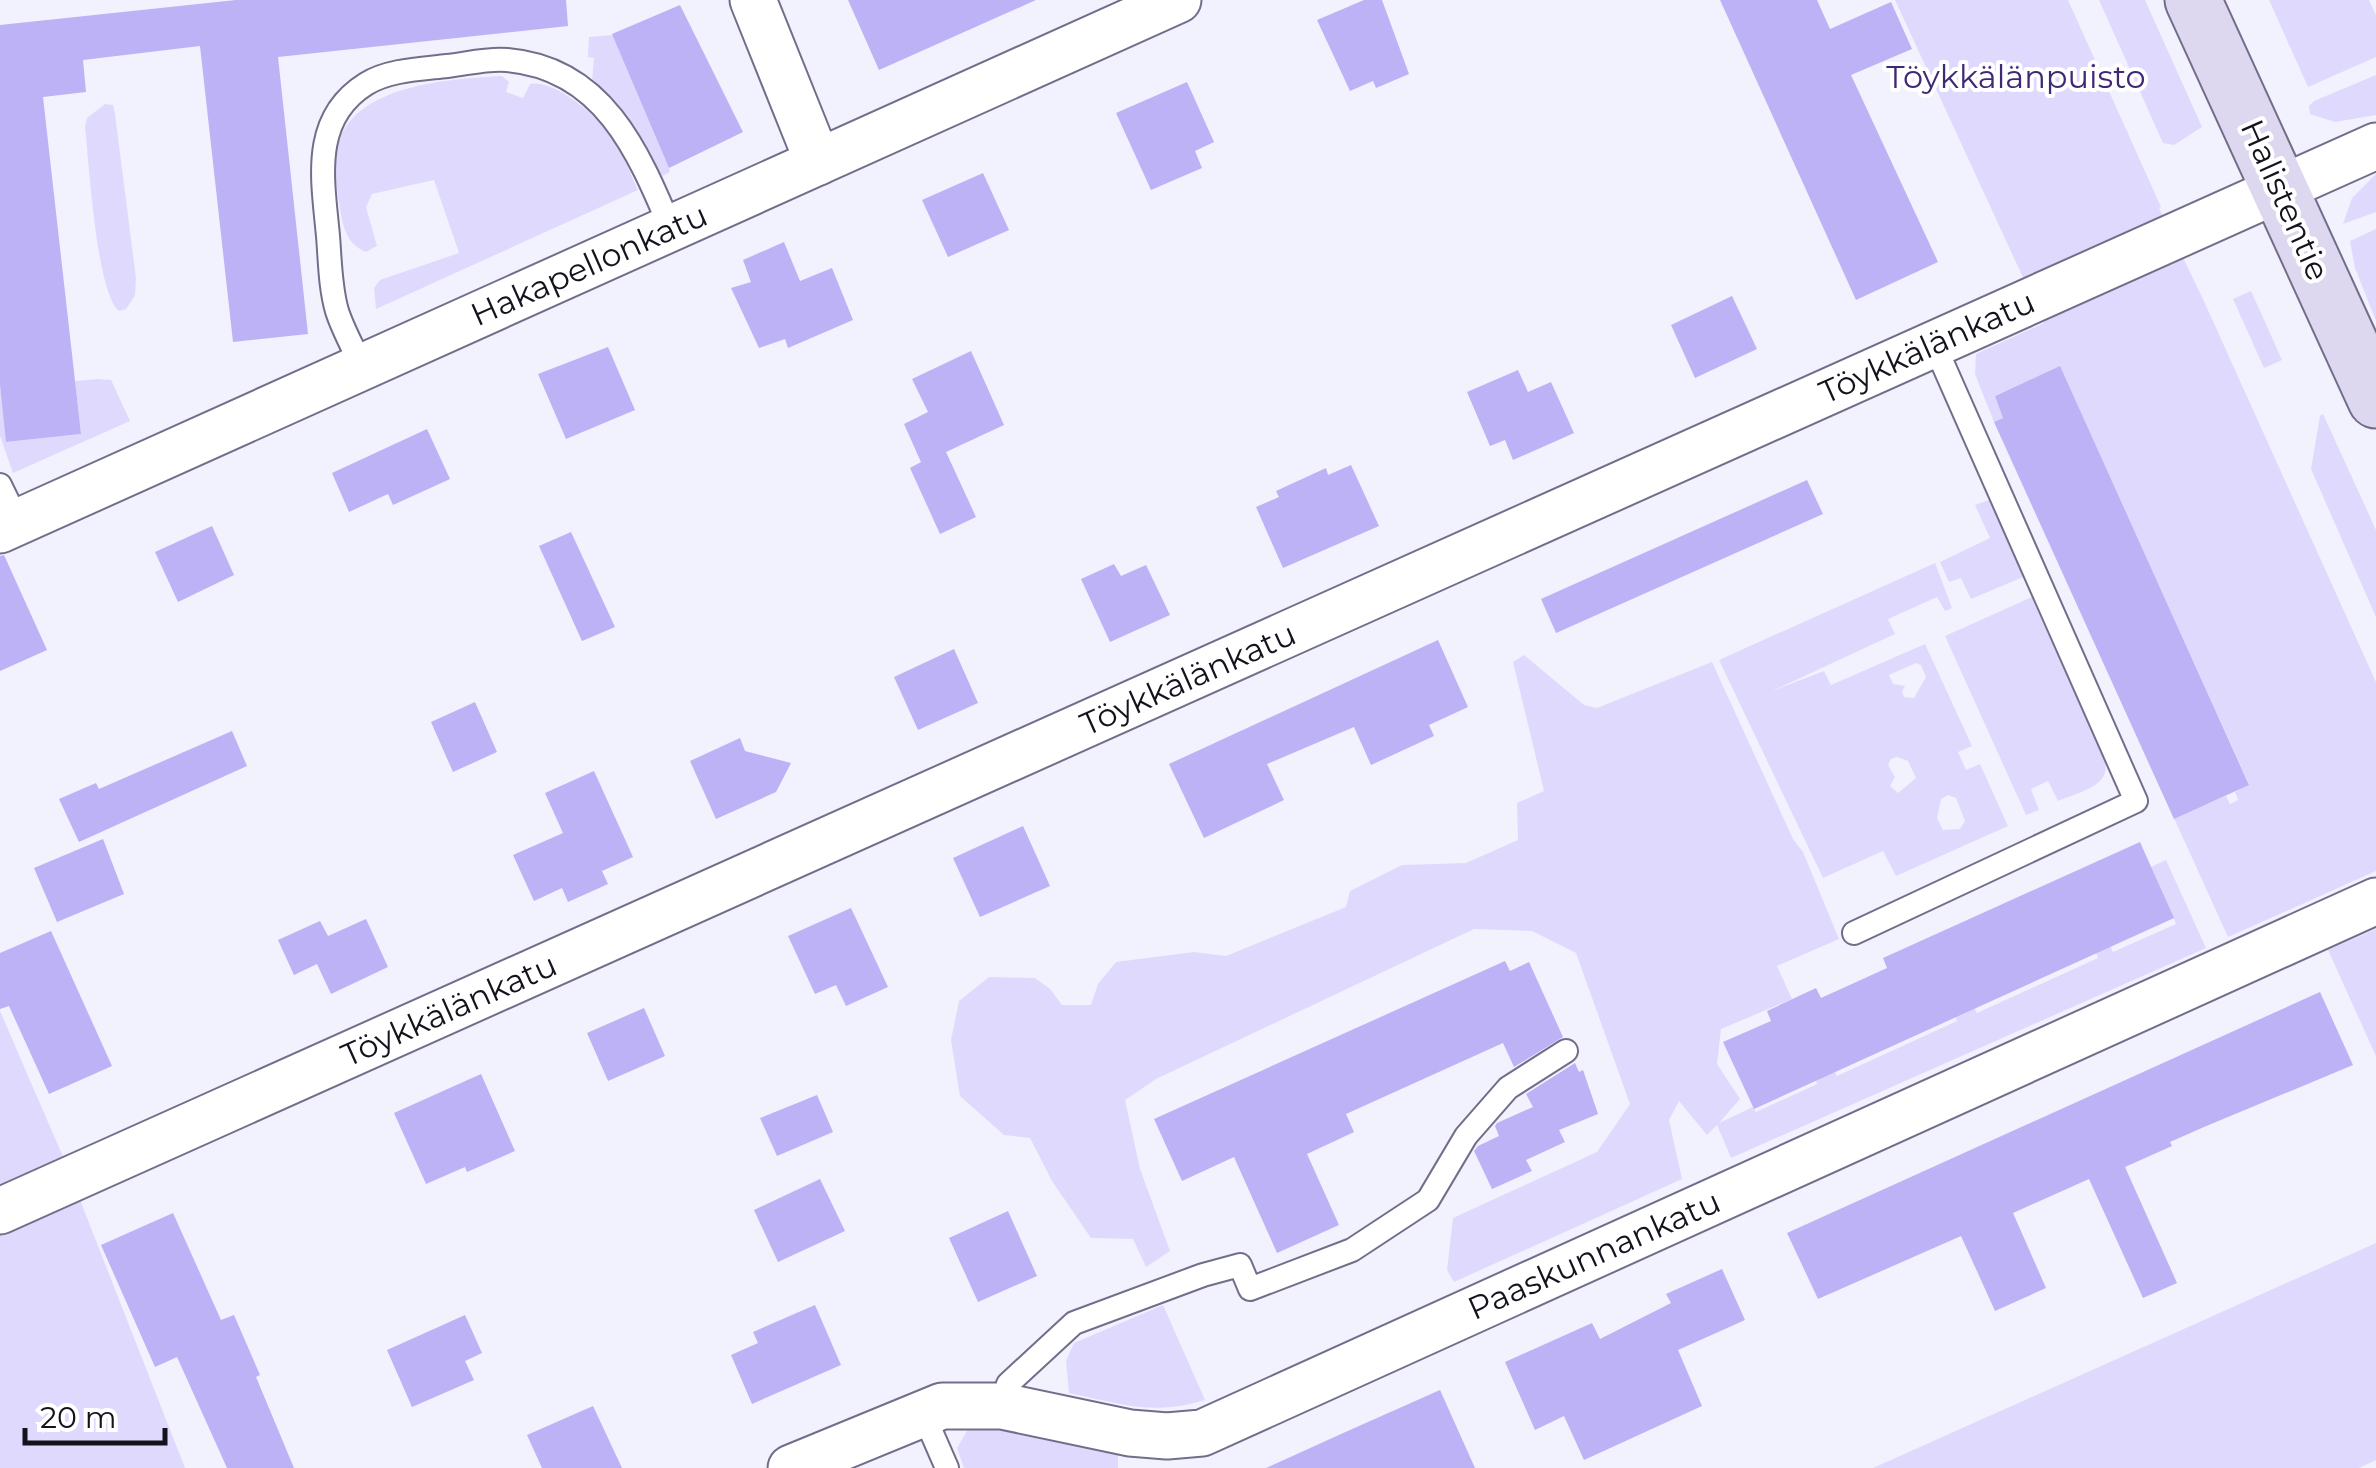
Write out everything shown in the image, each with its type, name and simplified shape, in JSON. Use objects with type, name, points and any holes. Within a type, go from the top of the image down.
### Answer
[{"type":"street","points":[[753,0],[818,162]]},
{"type":"street","name":"Hakapellonkatu","points":[[6,513],[362,367],[1178,0]]},
{"type":"street","name":"Halistentie","points":[[2193,0],[2376,400]]},
{"type":"street","name":"Töykkälänkatu","points":[[0,1211],[2376,146]]},
{"type":"street","name":"Paaskunnankatu","points":[[790,1468],[942,1406],[1002,1406],[1130,1433],[1202,1433],[2376,901]]},
{"type":"lane","points":[[362,367],[338,311],[332,286],[320,163],[326,132],[342,104],[367,83],[407,71],[504,59],[547,66],[577,82],[616,118],[671,229]]},
{"type":"lane","points":[[1854,933],[2136,801],[1934,344]]},
{"type":"lane","points":[[1002,1406],[1008,1384],[1074,1323],[1240,1265],[1250,1289],[1352,1250],[1428,1200],[1466,1136],[1508,1088],[1566,1051]]},
{"type":"lane","points":[[922,1413],[947,1468]]},
{"type":"green space","name":"Töykkälänpuisto","points":[[1895,0],[2068,0],[2376,682],[2376,871],[2228,937],[2174,818],[2226,796],[2230,804],[2238,800],[2235,792],[2249,784],[2060,367],[1996,395],[2005,417],[1994,422],[1975,374],[1976,354],[2044,323]]},
{"type":"green space","points":[[2099,0],[2145,0],[2202,127],[2174,145],[2163,143]]},
{"type":"green space","points":[[2269,0],[2369,0],[2376,15],[2376,57],[2308,87]]},
{"type":"green space","points":[[613,35],[669,168],[670,172],[662,176],[629,121],[592,81],[594,58],[588,57],[589,37]]},
{"type":"green space","points":[[2376,75],[2376,115],[2335,122],[2310,114],[2309,106],[2314,101]]},
{"type":"green space","points":[[502,76],[509,82],[506,92],[523,98],[530,84],[541,84],[580,104],[612,137],[638,190],[376,309],[374,288],[380,280],[459,253],[434,180],[372,194],[366,207],[377,246],[366,252],[353,243],[343,224],[335,174],[337,148],[346,127],[362,110],[406,89]]},
{"type":"green space","points":[[105,104],[113,105],[115,114],[136,278],[135,295],[126,309],[119,311],[111,299],[99,253],[85,127],[87,118]]},
{"type":"green space","points":[[2376,174],[2376,212],[2343,224],[2352,198]]},
{"type":"green space","points":[[2376,229],[2376,321],[2355,268],[2350,241]]},
{"type":"green space","points":[[2251,291],[2282,360],[2264,368],[2233,299]]},
{"type":"green space","points":[[111,380],[130,421],[13,473],[0,436],[0,385],[7,442],[81,434],[75,381]]},
{"type":"green space","points":[[2323,414],[2376,530],[2376,617],[2311,469]]},
{"type":"green space","points":[[1989,500],[2023,577],[1971,599],[1961,578],[1949,582],[1940,562],[1990,538],[1975,505]]},
{"type":"green space","points":[[1935,563],[1952,608],[1945,611],[1937,597],[1888,619],[1895,634],[1772,691],[1824,671],[1831,685],[1925,644],[1972,746],[1958,752],[1966,770],[1980,764],[2008,826],[1896,876],[1883,851],[1823,878],[1719,660]],"holes":[[[1916,663],[1926,677],[1914,698],[1904,697],[1905,686],[1893,684],[1889,675]],[[1891,759],[1908,761],[1916,778],[1898,793],[1890,786],[1895,777],[1888,765]],[[1948,795],[1956,798],[1965,821],[1960,829],[1943,830],[1937,818],[1941,799]]]},
{"type":"green space","points":[[2032,597],[2106,770],[2098,783],[2058,801],[2048,781],[2031,789],[2039,810],[2026,815],[1945,636]]},
{"type":"green space","points":[[1524,655],[1584,705],[1597,708],[1712,662],[1793,839],[1803,852],[1839,939],[1777,966],[1792,999],[1721,1029],[1717,1064],[1740,1099],[1719,1123],[1753,1107],[1756,1112],[1817,1084],[1814,1074],[1832,1066],[1837,1076],[1957,1021],[1954,1012],[1972,1003],[1977,1013],[2098,958],[2095,950],[2109,944],[2113,952],[2176,924],[2151,867],[2166,860],[2206,948],[1731,1158],[1717,1125],[1707,1135],[1679,1101],[1669,1120],[1682,1179],[1454,1282],[1447,1270],[1453,1218],[1597,1152],[1630,1104],[1576,953],[1532,931],[1474,929],[1156,1079],[1125,1100],[1140,1169],[1170,1251],[1146,1267],[1133,1239],[1091,1238],[1052,1181],[1030,1138],[1004,1135],[960,1096],[951,1040],[959,1001],[989,977],[1035,978],[1062,1005],[1091,1005],[1098,984],[1116,962],[1194,952],[1226,956],[1346,907],[1350,891],[1402,865],[1466,863],[1518,840],[1517,803],[1544,791],[1513,662]]},
{"type":"green space","points":[[2376,929],[2376,1056],[2328,950]]},
{"type":"green space","points":[[0,1011],[64,1159],[185,1468],[0,1468]]},
{"type":"green space","points":[[2376,1243],[2376,1460],[2359,1468],[1873,1468]]},
{"type":"green space","points":[[1163,1305],[1205,1400],[1153,1408],[1069,1393],[1066,1361],[1074,1343]]},
{"type":"green space","points":[[971,1424],[1118,1455],[1118,1468],[964,1468],[957,1448]]},
{"type":"building","points":[[236,0],[566,0],[568,26],[278,57],[308,334],[233,342],[200,46],[83,60],[86,92],[43,97],[81,434],[6,442],[0,385],[0,25]]},
{"type":"building","points":[[848,0],[1036,0],[879,70]]},
{"type":"building","points":[[1364,0],[1382,0],[1409,74],[1376,88],[1373,81],[1350,91],[1317,20]]},
{"type":"building","points":[[1720,0],[1817,0],[1830,29],[1891,2],[1912,49],[1851,75],[1938,262],[1856,300]]},
{"type":"building","points":[[680,5],[743,132],[669,168],[612,34]]},
{"type":"building","points":[[1187,82],[1214,142],[1195,151],[1202,168],[1151,190],[1116,113]]},
{"type":"building","points":[[983,173],[1009,230],[948,257],[922,200]]},
{"type":"building","points":[[784,242],[800,281],[832,268],[853,320],[788,348],[785,339],[759,348],[731,288],[751,282],[743,260]]},
{"type":"building","points":[[1732,296],[1757,349],[1695,378],[1671,325]]},
{"type":"building","points":[[608,347],[635,410],[566,439],[538,374]]},
{"type":"building","points":[[971,351],[1004,425],[946,452],[976,517],[940,534],[910,468],[921,462],[904,424],[928,412],[912,379]]},
{"type":"building","points":[[2060,366],[2249,785],[2174,819],[1994,422],[2003,418],[1995,396]]},
{"type":"building","points":[[1518,370],[1528,392],[1551,382],[1574,433],[1513,460],[1505,440],[1490,446],[1467,392]]},
{"type":"building","points":[[427,429],[450,479],[393,505],[388,494],[349,512],[332,473]]},
{"type":"building","points":[[1351,465],[1379,526],[1283,568],[1256,507],[1279,497],[1276,491],[1326,468],[1328,475]]},
{"type":"building","points":[[1807,480],[1823,514],[1556,633],[1541,599]]},
{"type":"building","points":[[212,526],[234,575],[178,602],[155,552]]},
{"type":"building","points":[[571,532],[615,627],[582,641],[539,546]]},
{"type":"building","points":[[4,555],[47,650],[0,671],[0,556]]},
{"type":"building","points":[[1114,564],[1121,576],[1146,565],[1170,615],[1110,642],[1081,579]]},
{"type":"building","points":[[1438,640],[1468,707],[1429,725],[1434,736],[1371,765],[1354,727],[1267,764],[1284,800],[1204,838],[1169,764]]},
{"type":"building","points":[[954,649],[978,703],[918,730],[894,677]]},
{"type":"building","points":[[475,702],[497,752],[453,772],[431,722]]},
{"type":"building","points":[[232,731],[247,766],[79,842],[59,799],[96,783],[99,789]]},
{"type":"building","points":[[740,738],[745,751],[791,763],[776,792],[716,819],[690,761]]},
{"type":"building","points":[[594,771],[633,857],[602,871],[608,884],[568,902],[562,888],[534,901],[513,855],[563,833],[545,793]]},
{"type":"building","points":[[1023,826],[1050,886],[980,917],[953,858]]},
{"type":"building","points":[[103,839],[124,894],[57,922],[34,868]]},
{"type":"building","points":[[2140,842],[2174,918],[1754,1109],[1723,1042],[1771,1021],[1767,1011],[1816,988],[1821,998],[1887,968],[1883,958]]},
{"type":"building","points":[[851,908],[888,987],[846,1006],[836,985],[815,994],[788,936]]},
{"type":"building","points":[[366,919],[388,967],[331,994],[317,964],[294,975],[278,940],[320,921],[328,936]]},
{"type":"building","points":[[51,931],[112,1066],[49,1094],[9,1006],[0,1009],[0,953]]},
{"type":"building","points":[[1505,961],[1510,971],[1529,962],[1563,1037],[1514,1067],[1503,1043],[1346,1114],[1354,1132],[1307,1154],[1339,1225],[1277,1253],[1234,1157],[1182,1181],[1154,1119]]},
{"type":"building","points":[[2320,992],[2353,1065],[2170,1142],[2172,1146],[2125,1167],[2177,1283],[2143,1298],[2089,1179],[2013,1213],[2046,1288],[1995,1311],[1961,1236],[1818,1299],[1787,1233]]},
{"type":"building","points":[[644,1008],[665,1056],[608,1081],[587,1033]]},
{"type":"building","points":[[1575,1063],[1579,1072],[1583,1070],[1598,1114],[1559,1130],[1565,1142],[1526,1160],[1532,1171],[1492,1189],[1474,1151],[1499,1136],[1497,1123],[1533,1107],[1526,1094]]},
{"type":"building","points":[[481,1074],[515,1151],[467,1172],[465,1167],[426,1184],[394,1113]]},
{"type":"building","points":[[817,1095],[833,1132],[777,1156],[760,1118]]},
{"type":"building","points":[[820,1179],[845,1231],[778,1262],[754,1210]]},
{"type":"building","points":[[1008,1211],[1037,1276],[978,1302],[949,1238]]},
{"type":"building","points":[[173,1213],[221,1320],[234,1315],[294,1468],[227,1468],[177,1357],[155,1367],[101,1245]]},
{"type":"building","points":[[1722,1269],[1745,1320],[1678,1350],[1702,1406],[1584,1460],[1564,1416],[1535,1430],[1505,1362],[1592,1323],[1600,1339],[1671,1303],[1666,1294]]},
{"type":"building","points":[[815,1305],[841,1365],[752,1404],[731,1355],[758,1343],[753,1332]]},
{"type":"building","points":[[465,1315],[482,1353],[465,1361],[474,1380],[412,1407],[387,1350]]},
{"type":"building","points":[[1440,1390],[1475,1468],[1266,1468],[1341,1434]]},
{"type":"building","points":[[593,1406],[622,1468],[542,1468],[527,1435]]}]
